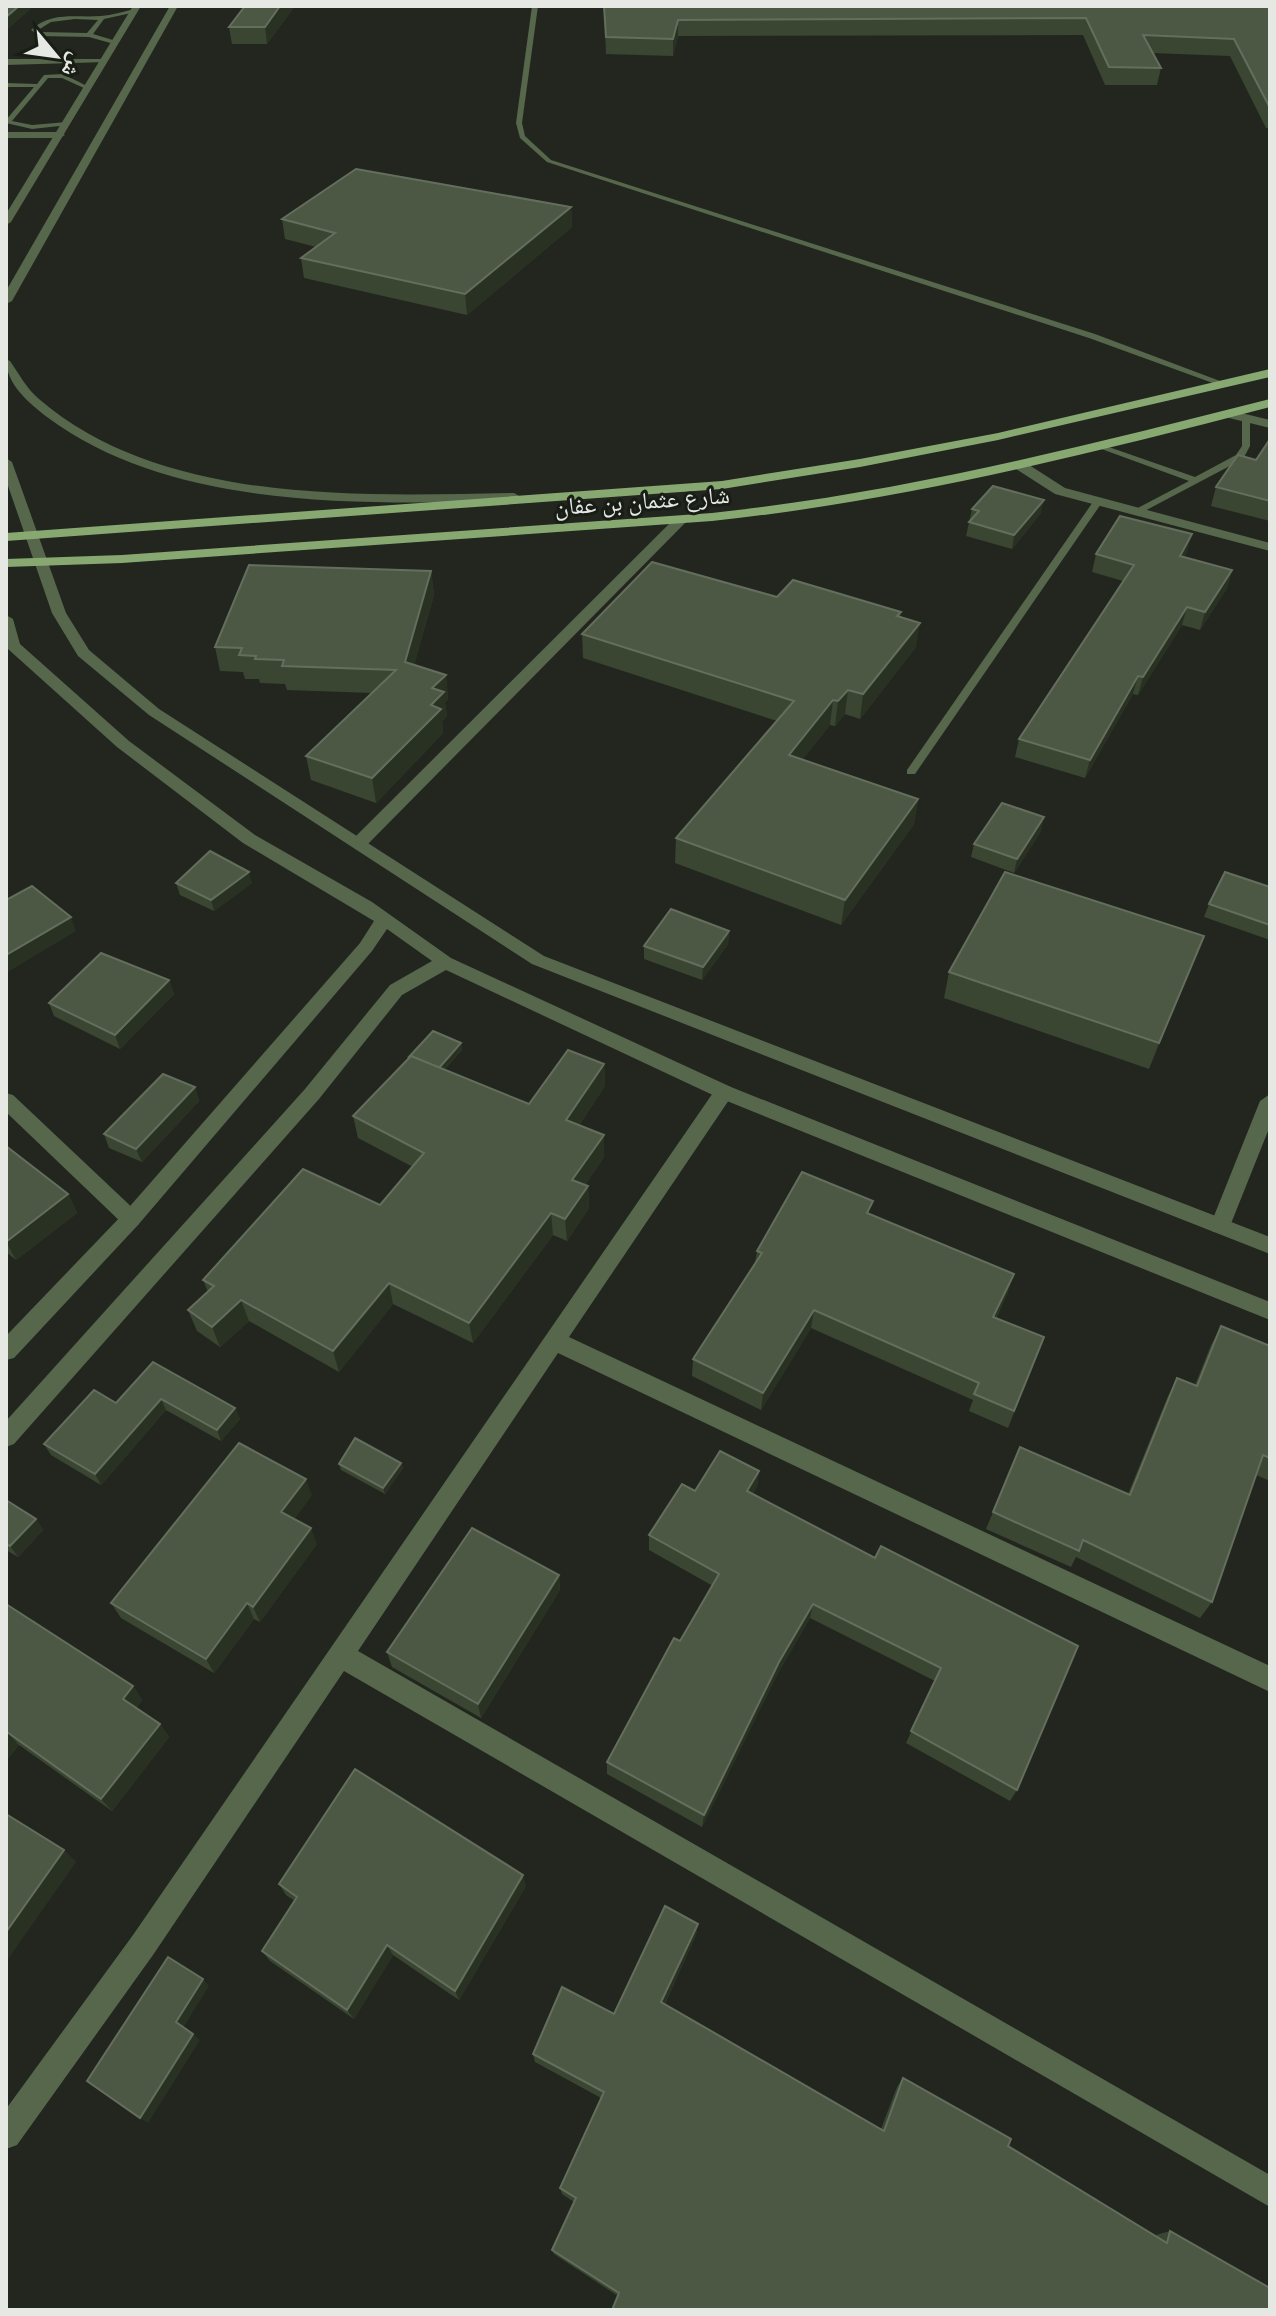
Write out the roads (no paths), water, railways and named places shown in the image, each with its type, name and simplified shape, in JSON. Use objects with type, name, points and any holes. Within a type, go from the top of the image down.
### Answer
[{"type":"main road","name":"شارع عثمان بن عفان","points":[[6,537],[722,485],[908,456],[1270,373]]},
{"type":"main road","name":"شارع عثمان بن عفان","points":[[6,563],[41,564],[666,510],[680,521],[829,504],[1021,466],[1270,403]]},
{"type":"main road","points":[[666,510],[836,481],[908,456]]},
{"type":"street","points":[[6,301],[174,6]]},
{"type":"street","points":[[6,222],[135,9]]},
{"type":"street","points":[[6,62],[102,62]]},
{"type":"street","points":[[6,135],[60,135]]},
{"type":"street","points":[[6,363],[35,402],[77,432],[127,457],[208,480],[276,493],[391,500],[566,496]]},
{"type":"street","points":[[1229,414],[1270,424]]},
{"type":"street","points":[[6,462],[59,613],[83,653],[154,712],[538,960],[1270,1246]]},
{"type":"street","points":[[1021,466],[1060,491],[1270,547]]},
{"type":"street","points":[[359,843],[680,521]]},
{"type":"street","points":[[6,619],[13,646],[123,744],[249,839],[385,918],[445,962],[724,1092],[1270,1311]]},
{"type":"street","points":[[6,1351],[131,1219],[366,947],[385,918]]},
{"type":"street","points":[[6,1437],[312,1094],[396,990],[445,962]]},
{"type":"street","points":[[6,2134],[143,1945],[724,1092]]},
{"type":"street","points":[[6,1100],[131,1219]]},
{"type":"street","points":[[1220,1226],[1270,1101]]},
{"type":"street","points":[[555,1341],[1270,1679]]},
{"type":"street","points":[[341,1655],[1270,2192]]},
{"type":"lane","points":[[535,6],[519,123],[522,137],[549,161],[1092,336],[1224,384]]},
{"type":"lane","points":[[114,42],[89,35],[40,34],[34,30],[42,22],[53,18],[102,18],[135,9]]},
{"type":"lane","points":[[89,35],[102,18]]},
{"type":"lane","points":[[67,124],[32,127],[8,122],[35,85],[46,76],[53,75],[88,88]]},
{"type":"lane","points":[[6,85],[35,85]]},
{"type":"lane","points":[[1137,512],[1245,451],[1246,418]]},
{"type":"lane","points":[[1100,447],[1195,480]]},
{"type":"lane","points":[[911,772],[1098,501]]}]
